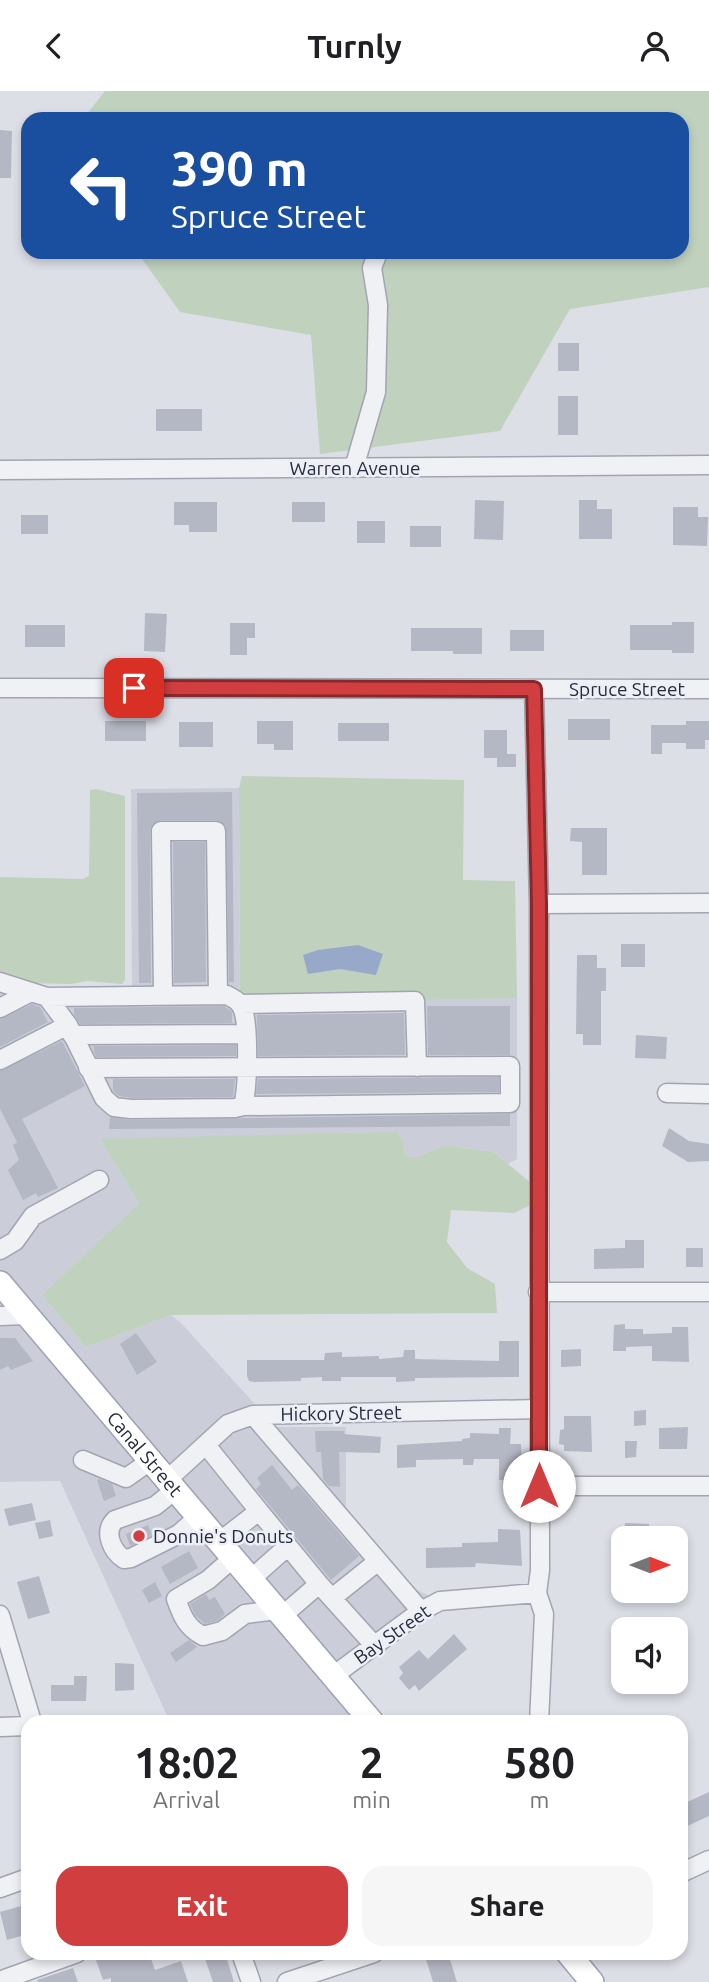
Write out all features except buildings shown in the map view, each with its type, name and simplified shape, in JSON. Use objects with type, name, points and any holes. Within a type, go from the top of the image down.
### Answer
[{"type":"main road","name":"Canal Street","points":[[0,1283],[366,1715]]},
{"type":"main road","points":[[574,1960],[592,1982]]},
{"type":"street","points":[[354,468],[376,392],[378,305],[372,268],[375,259]]},
{"type":"street","name":"Warren Avenue","points":[[0,470],[709,465]]},
{"type":"street","name":"Spruce Street","points":[[0,688],[709,689]]},
{"type":"street","points":[[534,689],[539,904],[540,1570],[537,1593],[544,1614],[539,1715]]},
{"type":"street","points":[[163,995],[161,831],[216,831],[218,995]]},
{"type":"street","points":[[539,904],[709,903]]},
{"type":"street","points":[[0,982],[39,994],[227,995],[240,1004],[244,1012],[247,1068],[243,1106]]},
{"type":"street","points":[[0,1008],[39,994]]},
{"type":"street","points":[[39,994],[70,1030],[88,1068],[104,1098],[114,1107],[131,1109],[510,1104],[510,1066],[88,1068]]},
{"type":"street","points":[[240,1004],[415,1001],[416,1067]]},
{"type":"street","points":[[0,1060],[70,1030],[245,1034]]},
{"type":"street","points":[[667,1093],[709,1094]]},
{"type":"street","points":[[0,1250],[15,1241],[33,1216],[99,1180]]},
{"type":"street","points":[[538,1292],[709,1292]]},
{"type":"street","points":[[0,1316],[27,1315]]},
{"type":"street","name":"Hickory Street","points":[[198,1517],[179,1534],[131,1558],[124,1559],[118,1555],[109,1535],[110,1524],[115,1520],[155,1506],[206,1445],[228,1425],[253,1415],[539,1409]]},
{"type":"street","points":[[253,1415],[421,1611]]},
{"type":"street","points":[[206,1445],[287,1547],[374,1645]]},
{"type":"street","points":[[83,1460],[126,1478],[150,1461]]},
{"type":"street","points":[[539,1486],[709,1486]]},
{"type":"street","points":[[259,1511],[226,1550],[208,1580],[176,1599],[184,1619],[193,1631],[203,1636],[222,1631],[245,1614],[280,1613],[319,1584]]},
{"type":"street","points":[[251,1579],[287,1547]]},
{"type":"street","points":[[332,1598],[377,1562]]},
{"type":"street","name":"Bay Street","points":[[333,1676],[421,1611],[440,1601],[537,1593]]},
{"type":"street","points":[[0,1615],[30,1715]]},
{"type":"street","points":[[0,1727],[21,1726]]},
{"type":"street","points":[[688,1870],[709,1860]]},
{"type":"street","points":[[0,1888],[21,1880]]},
{"type":"street","points":[[5,1979],[58,1960]]},
{"type":"street","points":[[243,1960],[251,1982]]},
{"type":"street","points":[[287,1982],[353,1960]]},
{"type":"shaded area","points":[[239,788],[240,1004],[517,998],[517,1159],[508,1164],[493,1152],[444,1145],[418,1157],[405,1156],[403,1141],[100,1139],[139,1203],[42,1295],[86,1347],[171,1315],[276,1427],[346,1427],[346,1507],[409,1586],[440,1601],[333,1676],[366,1715],[167,1715],[60,1481],[0,1482],[0,982],[35,993],[132,996],[131,789]]},
{"type":"green space","points":[[105,91],[709,91],[709,287],[570,309],[500,431],[320,454],[311,335],[180,312],[142,259],[689,259],[689,112],[89,112]]},
{"type":"green space","points":[[242,776],[464,780],[463,880],[515,881],[517,998],[240,1004],[239,788]],"holes":[[[383,954],[376,974],[340,969]]]},
{"type":"green space","points":[[90,790],[125,796],[125,980],[122,984],[87,981],[72,984],[25,983],[0,976],[0,877],[83,879],[89,876]]},
{"type":"green space","points":[[397,1132],[403,1141],[405,1156],[418,1157],[444,1145],[493,1152],[530,1182],[537,1202],[514,1213],[451,1210],[447,1242],[467,1268],[495,1284],[497,1313],[171,1315],[86,1347],[42,1295],[139,1203],[100,1139]]},
{"type":"water","points":[[358,945],[383,954],[376,975],[340,969],[308,974],[303,955],[318,950]]},
{"type":"place","name":"Donnie's Donuts","points":[[139,1536]]},
{"type":"route","points":[[134,688],[534,689],[539,904],[539,1486]]}]
